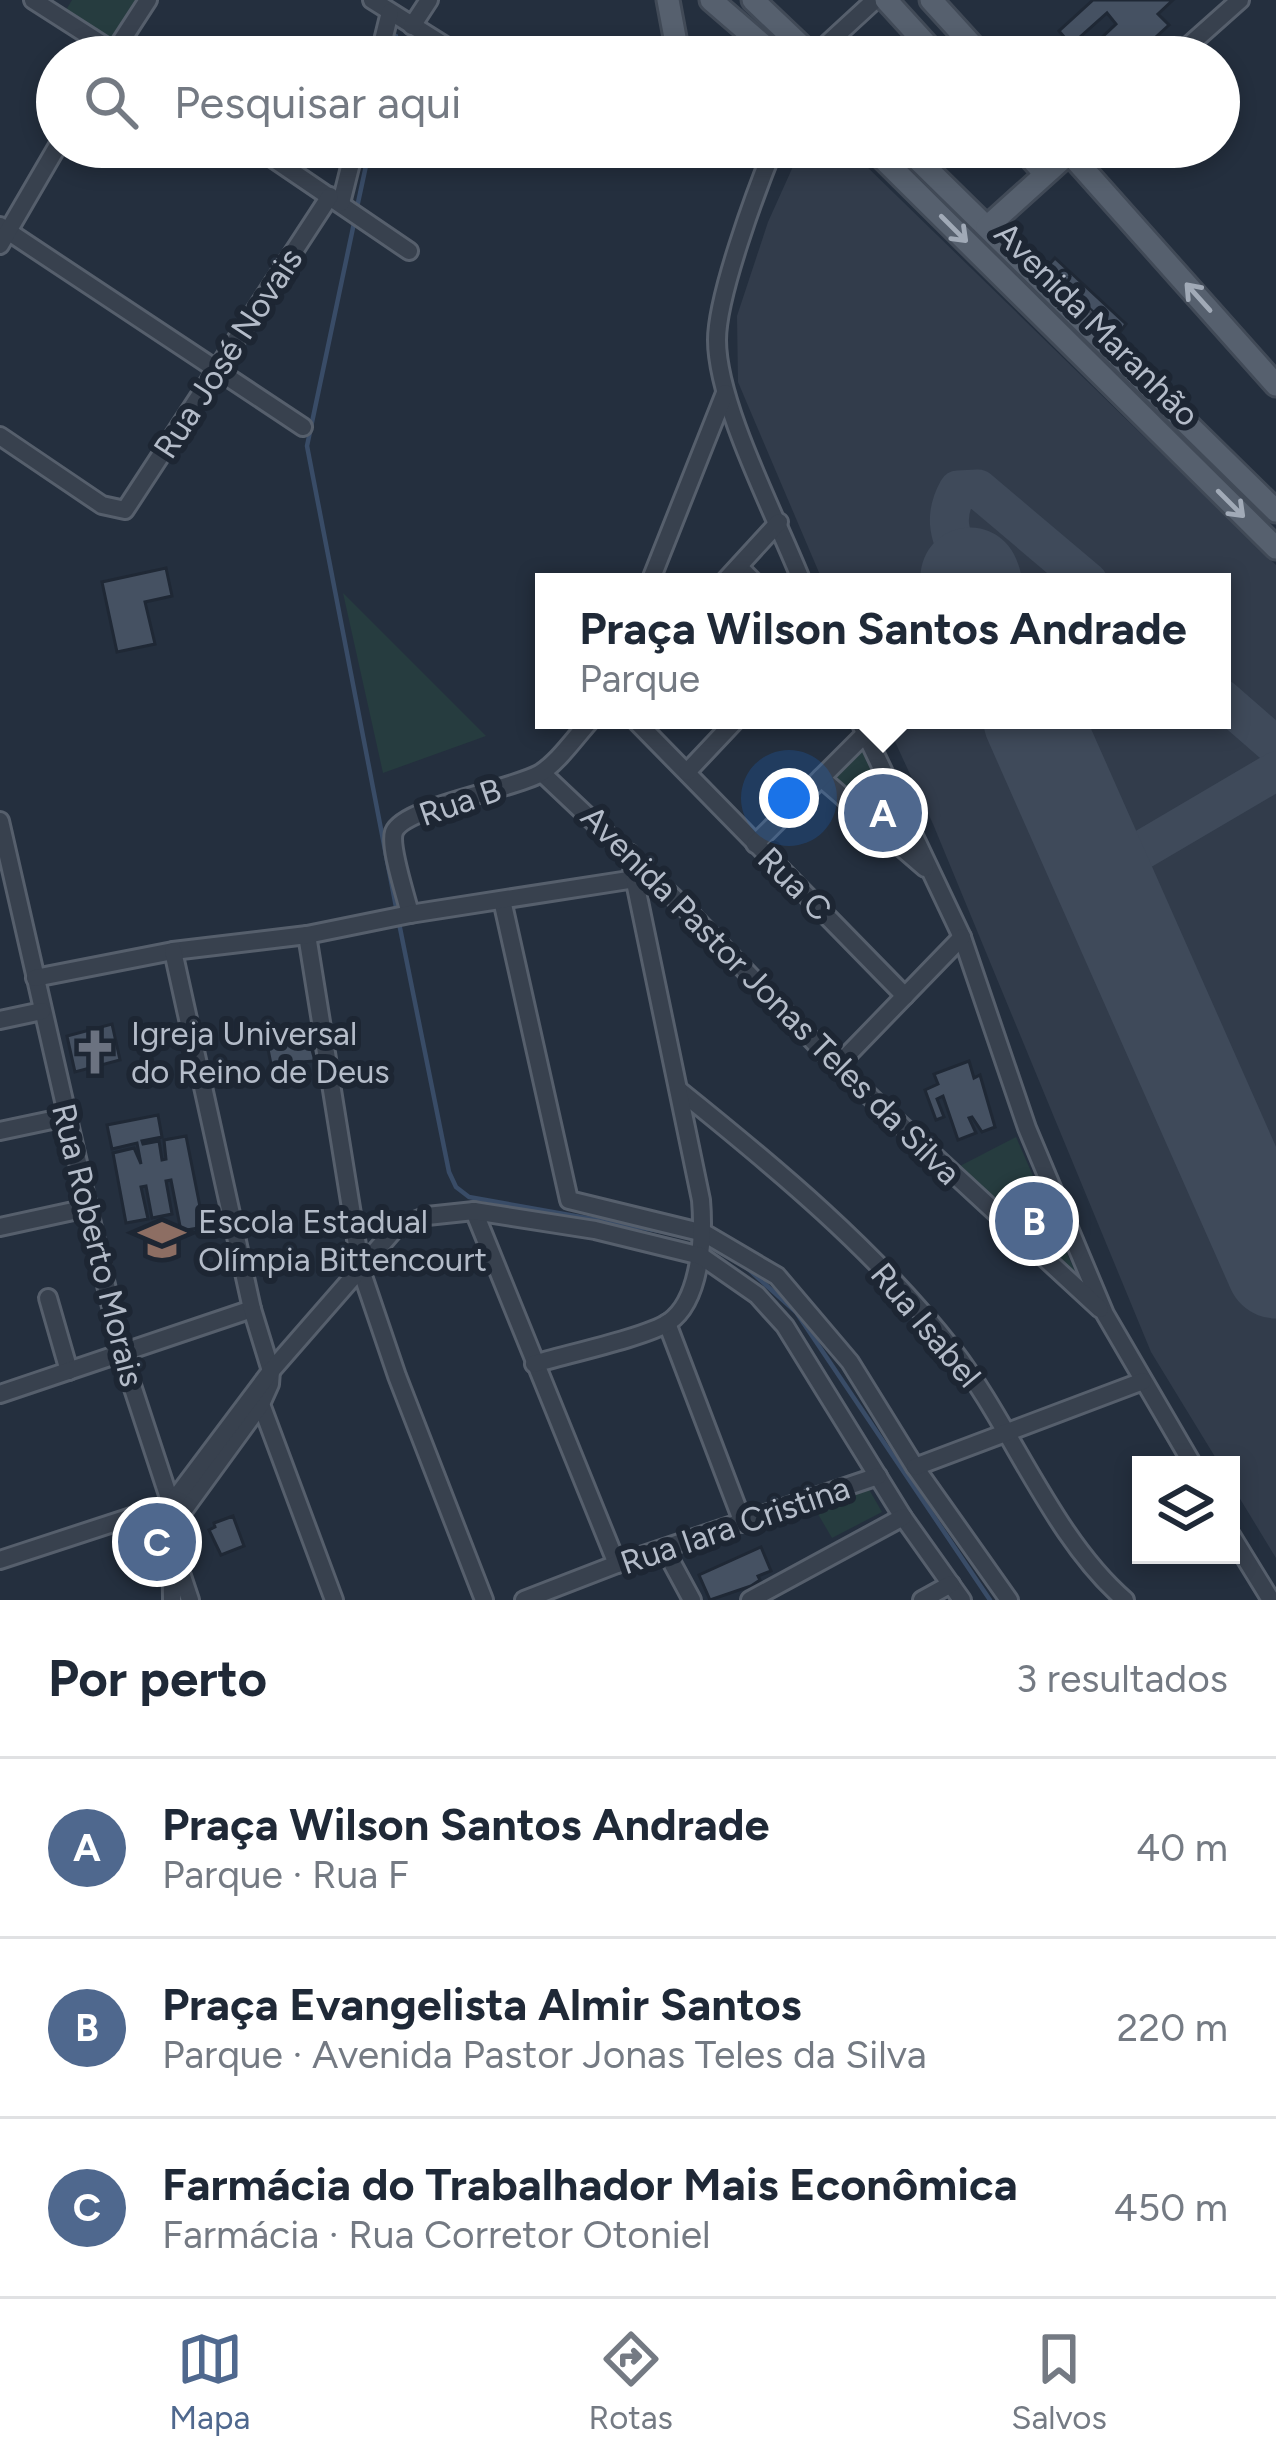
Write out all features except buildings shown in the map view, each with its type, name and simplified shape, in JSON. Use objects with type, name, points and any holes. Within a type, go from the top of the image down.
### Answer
[{"type":"main road","points":[[668,0],[675,36]]},
{"type":"main road","points":[[710,0],[753,36]]},
{"type":"main road","points":[[753,0],[791,36]]},
{"type":"main road","points":[[886,0],[919,36]]},
{"type":"main road","points":[[931,0],[963,36]]},
{"type":"main road","name":"Avenida Maranhão","points":[[892,168],[1276,548]]},
{"type":"main road","name":"Avenida Maranhão","points":[[927,168],[1276,511]]},
{"type":"main road","points":[[1040,168],[1045,173]]},
{"type":"main road","points":[[988,227],[1050,168]]},
{"type":"main road","points":[[1087,168],[1276,385]]},
{"type":"main road","points":[[1190,463],[1208,443]]},
{"type":"street","points":[[33,0],[87,36]]},
{"type":"street","points":[[127,36],[148,0]]},
{"type":"street","points":[[372,0],[428,36]]},
{"type":"street","points":[[412,26],[429,0]]},
{"type":"street","points":[[836,36],[875,0]]},
{"type":"street","points":[[1200,36],[1240,0]]},
{"type":"street","points":[[384,36],[390,13]]},
{"type":"street","points":[[44,168],[3,234],[303,427]]},
{"type":"street","points":[[288,168],[409,251]]},
{"type":"street","name":"Rua José Novais","points":[[0,436],[102,505],[124,510],[335,199],[348,168]]},
{"type":"street","points":[[766,168],[717,324],[725,393],[798,573]]},
{"type":"street","points":[[654,573],[725,393]]},
{"type":"street","points":[[733,573],[779,523]]},
{"type":"street","points":[[739,567],[745,573]]},
{"type":"street","name":"Rua B","points":[[410,914],[392,838],[398,825],[419,812],[542,773],[583,729]]},
{"type":"street","name":"Rua C","points":[[644,729],[905,996]]},
{"type":"street","points":[[686,772],[727,729]]},
{"type":"street","points":[[755,844],[821,778],[860,729]]},
{"type":"street","points":[[863,729],[962,937],[1028,1128],[1105,1314],[1188,1456]]},
{"type":"street","name":"Avenida Pastor Jonas Teles da Silva","points":[[542,773],[628,852],[837,1066],[1105,1314]]},
{"type":"street","points":[[821,778],[930,873]]},
{"type":"street","name":"Rua Roberto Morais","points":[[0,821],[122,1355],[171,1504],[172,1600]]},
{"type":"street","points":[[534,1364],[667,1324],[685,1306],[700,1256],[704,1233],[679,1090],[628,852]]},
{"type":"street","points":[[35,978],[173,951],[307,935],[635,879]]},
{"type":"street","points":[[502,900],[568,1200],[704,1233],[761,1263],[797,1295],[850,1362],[915,1467],[1009,1600]]},
{"type":"street","points":[[307,935],[361,1270],[484,1600]]},
{"type":"street","points":[[837,1066],[962,937]]},
{"type":"street","points":[[173,951],[252,1309],[271,1371],[261,1404],[173,1525]]},
{"type":"street","points":[[0,1020],[42,1011]]},
{"type":"street","name":"Rua Isabel","points":[[679,1090],[846,1234],[912,1301],[1009,1430],[1059,1518],[1106,1583],[1125,1600]]},
{"type":"street","points":[[0,1131],[66,1117]]},
{"type":"street","points":[[0,1227],[87,1208]]},
{"type":"street","points":[[474,1210],[616,1564]]},
{"type":"street","points":[[0,1560],[171,1504],[271,1371],[394,1230],[409,1222],[474,1210],[700,1256],[758,1295],[785,1326],[903,1517],[957,1592],[922,1600]]},
{"type":"street","points":[[48,1298],[69,1372]]},
{"type":"street","points":[[0,1394],[252,1309]]},
{"type":"street","points":[[667,1324],[743,1522]]},
{"type":"street","points":[[915,1467],[1143,1381]]},
{"type":"street","points":[[261,1404],[334,1600]]},
{"type":"street","name":"Rua Iara Cristina","points":[[524,1600],[878,1476]]},
{"type":"street","points":[[750,1600],[903,1517]]},
{"type":"street","points":[[173,1550],[190,1600]]},
{"type":"street","points":[[665,1550],[692,1600]]},
{"type":"street","points":[[1240,1550],[1271,1600]]},
{"type":"shaded area","points":[[792,168],[868,168],[1276,565],[1276,1558],[1240,1499],[1240,1456],[1215,1456],[1151,1352],[933,824],[889,729],[1231,729],[1231,573],[819,573],[738,382],[737,316],[768,222]]},
{"type":"green space","points":[[72,0],[138,0],[116,36],[107,36],[66,10]]},
{"type":"green space","points":[[343,593],[486,736],[383,773]]},
{"type":"green space","points":[[861,748],[913,848],[832,777]]},
{"type":"green space","points":[[1016,1137],[1076,1274],[956,1168]]},
{"type":"green space","points":[[867,1486],[882,1512],[832,1538],[815,1509]]},
{"type":"waterway","points":[[356,212],[365,168]]},
{"type":"waterway","points":[[354,223],[307,446],[397,912]]},
{"type":"waterway","points":[[399,923],[449,1172],[456,1187],[469,1197],[671,1233]]},
{"type":"waterway","points":[[746,1267],[796,1312],[990,1600]]},
{"type":"taxiway","points":[[968,573],[951,534],[950,513],[958,490],[978,489],[1077,573]]},
{"type":"taxiway","points":[[1231,707],[1276,746]]},
{"type":"taxiway","points":[[1101,874],[1276,771]]},
{"type":"runway","points":[[1037,729],[1276,1269]]},
{"type":"place","name":"Praça Wilson Santos Andrade","points":[[883,813]]},
{"type":"place","name":"Igreja Universal do Reino de Deus","points":[[95,1052]]},
{"type":"place","name":"Praça Evangelista Almir Santos","points":[[1034,1221]]},
{"type":"place","name":"Escola Estadual Olímpia Bittencourt","points":[[162,1240]]},
{"type":"place","name":"Farmácia do Trabalhador Mais Econômica","points":[[157,1542]]}]
